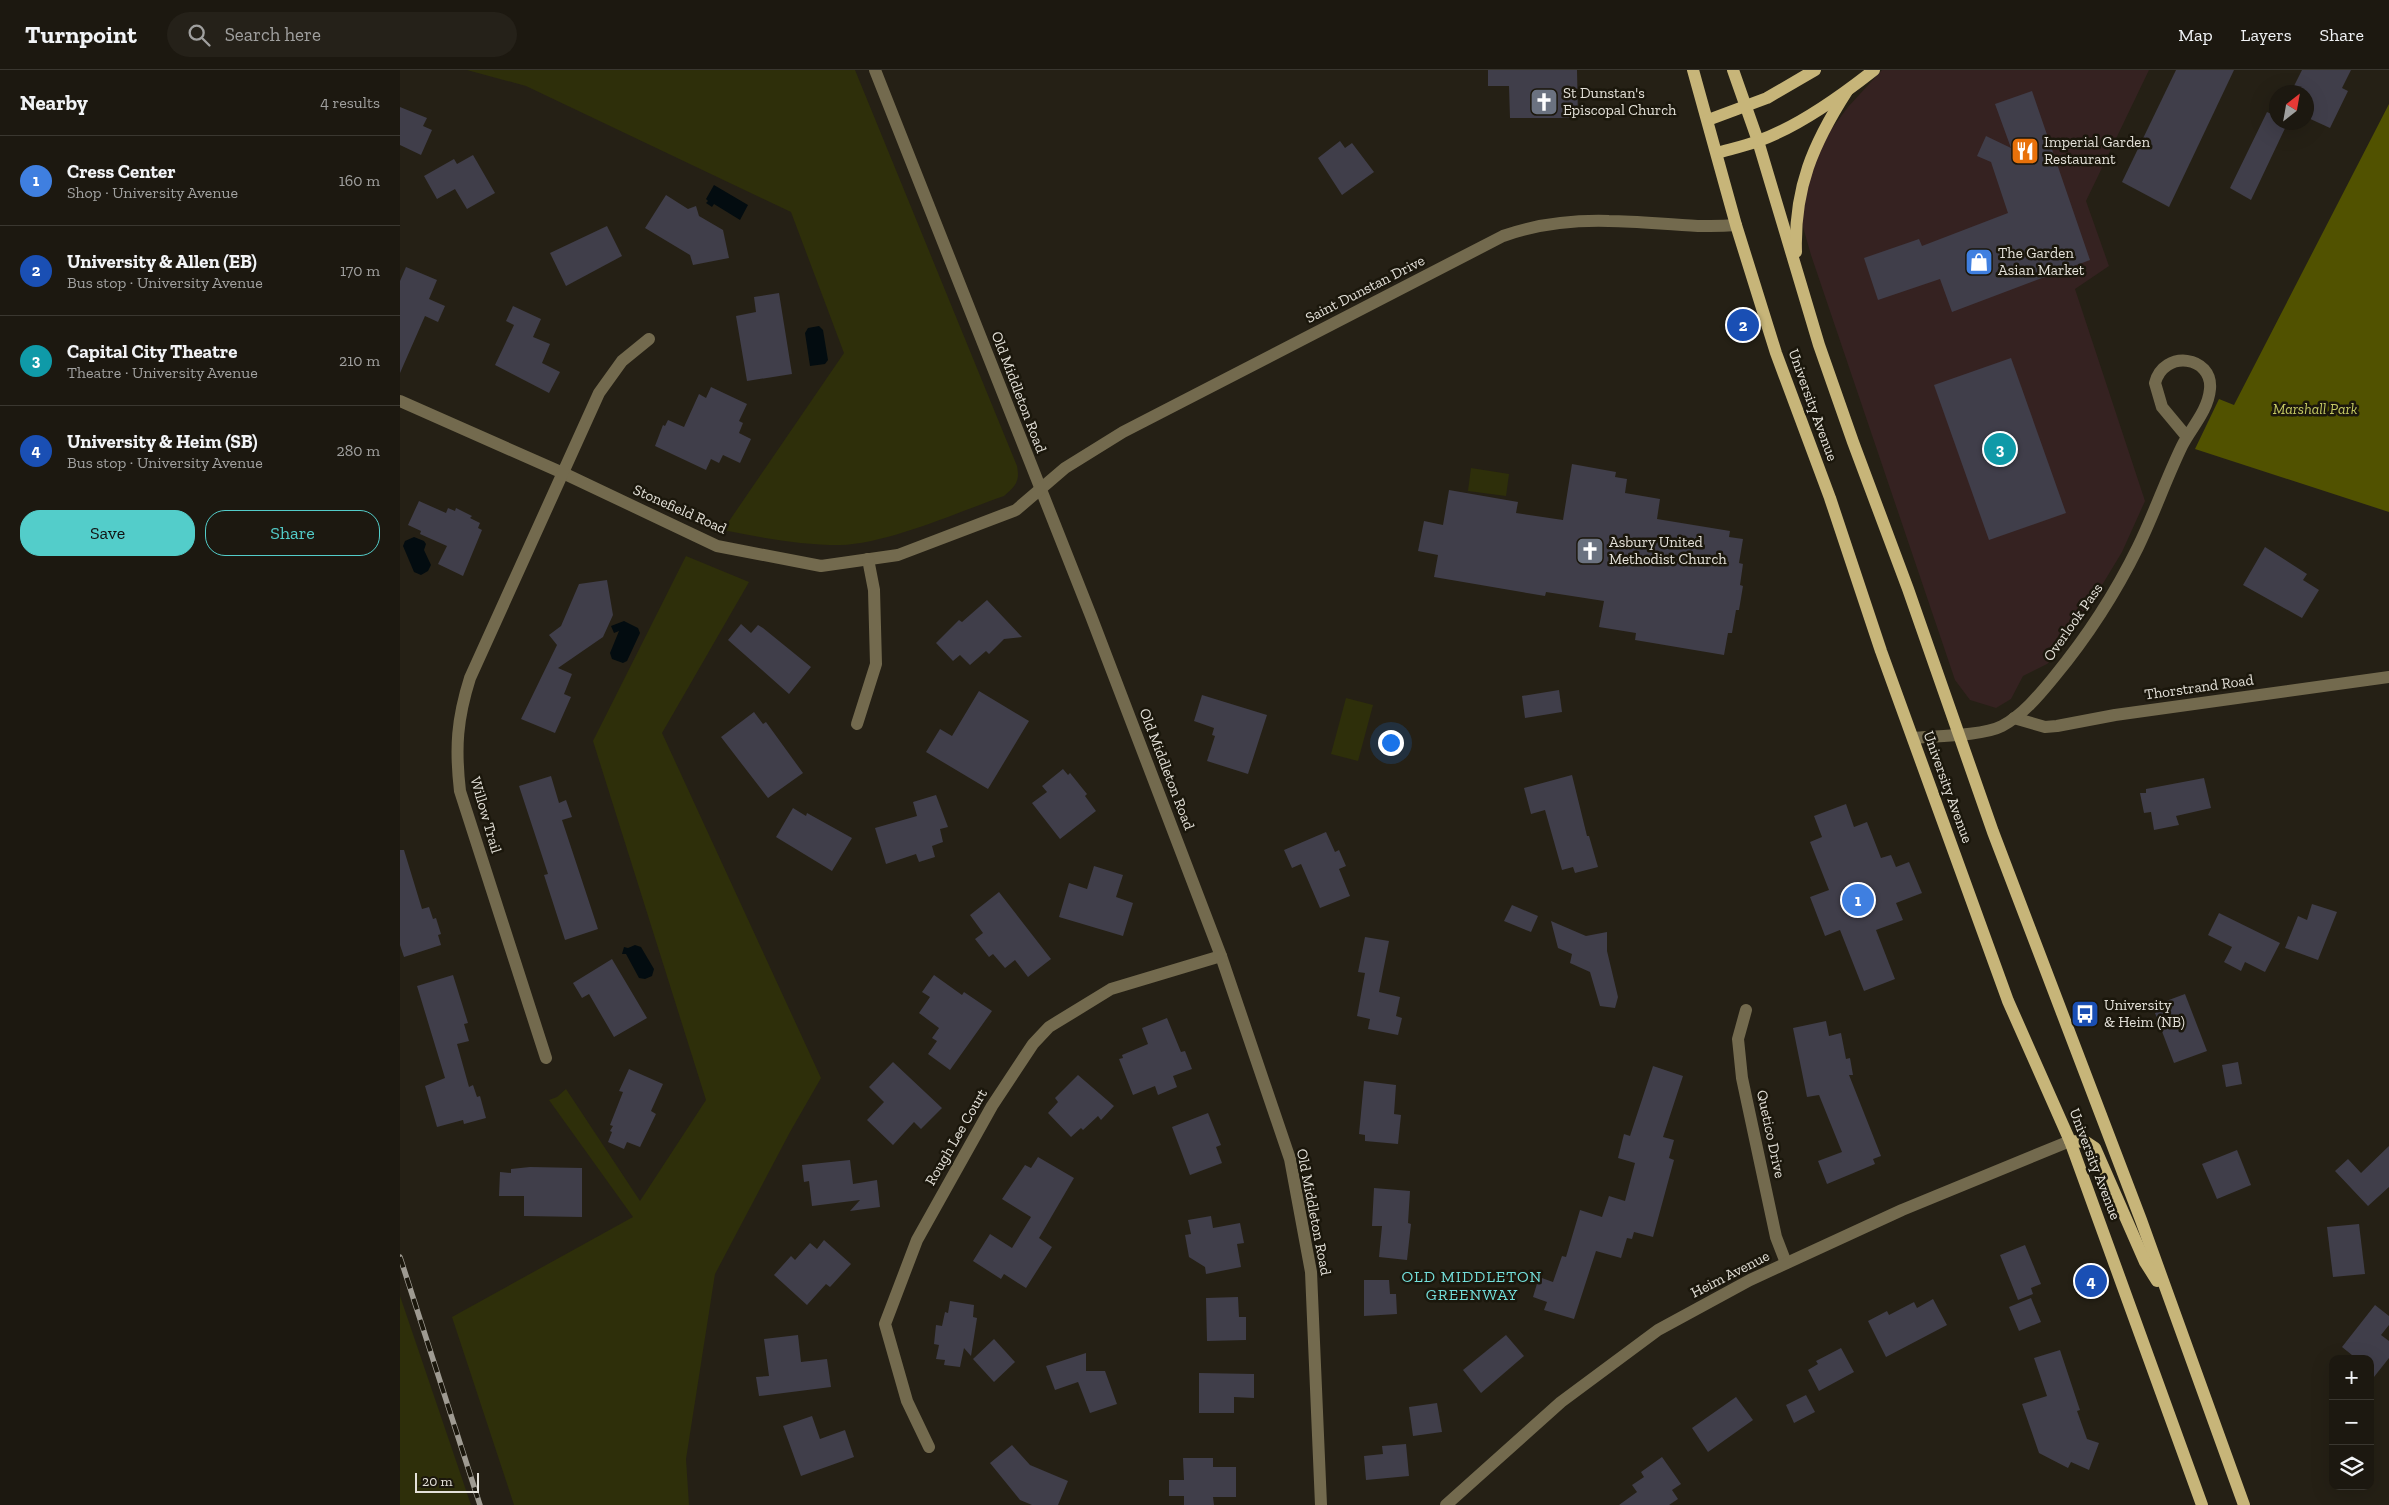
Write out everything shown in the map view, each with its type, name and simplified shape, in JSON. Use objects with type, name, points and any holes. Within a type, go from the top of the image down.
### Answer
[{"type":"main road","name":"University Avenue","points":[[1693,70],[1736,225],[1776,353],[1830,498],[1881,651],[2008,1001],[2070,1141],[2202,1505]]},
{"type":"main road","name":"University Avenue","points":[[1734,70],[1758,141],[1819,344],[1853,442],[1960,734],[2018,902],[2170,1299],[2244,1505]]},
{"type":"main road","points":[[1708,120],[1746,107],[1777,93],[1815,70]]},
{"type":"main road","points":[[1717,153],[1758,141],[1777,133],[1847,91],[1874,70]]},
{"type":"main road","points":[[1797,269],[1795,224],[1802,184],[1826,124],[1847,91]]},
{"type":"main road","points":[[2070,1141],[2086,1142],[2094,1148],[2145,1262],[2170,1299]]},
{"type":"street","name":"Old Middleton Road","points":[[875,70],[1041,490],[1221,956],[1290,1159],[1311,1272],[1321,1505]]},
{"type":"street","name":"Saint Dunstan Drive","points":[[1041,490],[1065,468],[1123,432],[1503,236],[1527,228],[1600,221],[1701,227],[1736,225]]},
{"type":"street","name":"Willow Trail","points":[[546,1058],[460,791],[457,739],[460,710],[470,678],[599,393],[622,361],[648,339]]},
{"type":"street","name":"Overlook Pass","points":[[1912,738],[1994,729],[2014,718],[2039,695],[2083,641],[2109,600],[2138,547],[2187,437],[2199,418],[2210,389],[2209,381],[2199,366],[2188,360],[2182,360],[2164,368],[2155,383],[2162,407],[2187,437]]},
{"type":"street","name":"Stonefield Road","points":[[400,401],[563,473],[717,546],[821,566],[898,554],[1016,510],[1041,490]]},
{"type":"street","points":[[857,724],[876,664],[874,590],[868,559]]},
{"type":"street","name":"Thorstrand Road","points":[[2014,718],[2045,727],[2058,726],[2115,715],[2389,677]]},
{"type":"street","name":"Rough Lee Court","points":[[929,1447],[907,1400],[885,1324],[917,1240],[992,1106],[1033,1044],[1049,1026],[1111,989],[1221,956]]},
{"type":"street","name":"Quetico Drive","points":[[1746,1010],[1738,1039],[1742,1078],[1776,1237],[1786,1263]]},
{"type":"street","name":"Heim Avenue","points":[[1446,1505],[1561,1402],[1658,1330],[1750,1280],[1786,1263],[1902,1210],[2070,1141]]},
{"type":"shaded area","points":[[467,70],[855,70],[1017,466],[1018,476],[1012,489],[1004,496],[944,518],[900,533],[859,543],[825,545],[767,538],[723,530],[844,353],[791,212],[526,86]]},
{"type":"shaded area","points":[[1882,70],[2149,70],[2086,201],[2109,266],[2075,289],[2145,501],[2122,552],[2087,610],[2054,658],[2047,664],[2023,676],[2011,699],[1996,708],[1970,700],[1955,680],[1811,255],[1799,213],[1802,184],[1827,135],[1848,107]]},
{"type":"shaded area","points":[[714,185],[748,205],[740,220],[714,204],[712,207],[706,203],[708,201],[706,199]]},
{"type":"shaded area","points":[[819,326],[823,330],[828,360],[825,364],[810,366],[805,333],[808,328]]},
{"type":"shaded area","points":[[1471,468],[1509,474],[1506,496],[1468,491]]},
{"type":"shaded area","points":[[414,537],[424,541],[426,544],[424,550],[431,565],[428,571],[421,575],[414,572],[403,546],[405,541]]},
{"type":"shaded area","points":[[686,556],[749,582],[662,733],[821,1078],[790,1132],[715,1274],[686,1459],[689,1505],[514,1505],[452,1317],[633,1217],[549,1100],[557,1097],[566,1089],[640,1201],[706,1100],[593,741]]},
{"type":"shaded area","points":[[624,621],[638,628],[640,633],[627,661],[623,663],[612,659],[610,653],[619,631],[614,633],[611,626]]},
{"type":"shaded area","points":[[1346,698],[1373,705],[1358,761],[1331,754]]},
{"type":"shaded area","points":[[635,945],[641,947],[654,969],[652,976],[645,979],[639,978],[626,954],[622,954],[624,947],[628,948]]},
{"type":"shaded area","points":[[400,1296],[471,1505],[400,1505]]},
{"type":"green space","name":"Marshall Park","points":[[2389,104],[2389,512],[2195,449],[2219,399],[2234,405]]},
{"type":"building","name":"St Dunstan's Episcopal Church","points":[[1488,70],[1577,70],[1578,118],[1510,118],[1509,86],[1488,86]]},
{"type":"building","points":[[2176,70],[2234,70],[2169,207],[2122,182]]},
{"type":"building","points":[[2302,70],[2351,70],[2342,88],[2348,91],[2330,128],[2314,121],[2314,85],[2294,85]]},
{"type":"building","points":[[2032,91],[2090,260],[1952,312],[1940,279],[1878,300],[1864,258],[1919,239],[1922,246],[2008,213],[1991,162],[1977,156],[1986,136],[2011,148],[1995,104]]},
{"type":"building","points":[[400,107],[427,118],[423,126],[432,130],[421,155],[400,145]]},
{"type":"building","points":[[2267,112],[2269,113],[2269,130],[2284,130],[2251,200],[2230,188]]},
{"type":"building","points":[[1340,141],[1345,148],[1352,143],[1374,172],[1342,195],[1318,158]]},
{"type":"building","points":[[473,155],[495,193],[467,209],[455,189],[437,199],[424,176],[454,159],[457,164]]},
{"type":"building","points":[[666,195],[688,209],[696,206],[699,216],[723,230],[729,258],[693,265],[690,255],[645,228]]},
{"type":"building","points":[[607,226],[622,256],[566,286],[550,253]]},
{"type":"building","points":[[406,267],[437,280],[429,299],[445,306],[438,322],[425,316],[400,373],[400,281]]},
{"type":"building","points":[[779,293],[792,374],[747,381],[736,316],[756,312],[754,297]]},
{"type":"building","points":[[513,306],[541,319],[533,337],[550,344],[542,363],[560,372],[549,393],[495,365],[514,325],[506,321]]},
{"type":"building","points":[[2011,358],[2066,513],[1989,540],[1934,385]]},
{"type":"building","points":[[711,387],[747,404],[739,421],[743,423],[739,433],[751,439],[740,463],[723,455],[719,463],[711,459],[706,470],[655,446],[663,425],[665,426],[668,420],[684,427],[699,394],[706,398]]},
{"type":"building","name":"Asbury United Methodist Church","points":[[1572,464],[1616,472],[1615,477],[1627,479],[1625,493],[1660,499],[1657,519],[1730,531],[1729,537],[1743,539],[1739,563],[1743,564],[1740,585],[1743,586],[1739,610],[1736,610],[1732,633],[1728,633],[1724,655],[1635,640],[1636,633],[1599,627],[1604,601],[1546,592],[1545,596],[1434,577],[1438,555],[1418,551],[1424,521],[1443,525],[1449,490],[1518,502],[1516,513],[1563,520]]},
{"type":"building","points":[[419,501],[446,513],[448,508],[455,511],[456,508],[472,516],[470,518],[480,523],[478,528],[482,530],[463,576],[438,564],[447,546],[420,534],[421,531],[408,525]]},
{"type":"building","points":[[2265,547],[2307,574],[2303,580],[2319,590],[2302,618],[2243,585]]},
{"type":"building","points":[[607,580],[613,615],[603,637],[558,668],[572,674],[564,694],[571,697],[555,733],[521,719],[557,645],[549,635],[561,626],[579,584]]},
{"type":"building","points":[[987,600],[1022,637],[1004,639],[989,654],[986,651],[970,665],[960,655],[953,661],[936,643],[959,620],[962,622]]},
{"type":"building","points":[[741,624],[751,633],[758,625],[763,628],[811,667],[789,694],[728,640]]},
{"type":"building","points":[[1559,690],[1562,712],[1525,718],[1522,696]]},
{"type":"building","points":[[979,691],[1029,721],[988,789],[926,752],[940,729],[952,736]]},
{"type":"building","points":[[1202,695],[1267,715],[1248,774],[1207,761],[1215,736],[1212,735],[1214,728],[1194,721]]},
{"type":"building","points":[[754,712],[763,724],[766,722],[803,773],[768,798],[721,737]]},
{"type":"building","points":[[1063,769],[1068,775],[1070,773],[1087,794],[1085,796],[1096,811],[1060,839],[1032,803],[1047,792],[1042,786]]},
{"type":"building","points":[[1572,775],[1587,836],[1589,836],[1598,867],[1575,873],[1573,867],[1562,870],[1545,810],[1531,814],[1524,788]]},
{"type":"building","points":[[551,776],[559,803],[566,800],[572,817],[562,820],[598,929],[565,940],[544,875],[548,874],[519,786]]},
{"type":"building","points":[[2204,778],[2211,808],[2176,816],[2179,825],[2154,830],[2151,812],[2144,813],[2140,793],[2146,793],[2146,789]]},
{"type":"building","points":[[936,795],[948,827],[940,829],[943,842],[932,846],[935,857],[919,862],[916,854],[886,864],[875,828],[917,816],[913,802]]},
{"type":"building","points":[[1846,804],[1854,827],[1867,822],[1881,858],[1891,855],[1896,867],[1909,862],[1922,893],[1896,903],[1903,920],[1876,930],[1895,979],[1864,991],[1840,930],[1825,936],[1810,897],[1829,890],[1810,842],[1822,837],[1814,816]]},
{"type":"building","points":[[793,808],[806,816],[807,813],[852,838],[832,871],[776,837]]},
{"type":"building","points":[[1326,832],[1335,852],[1339,850],[1346,866],[1339,869],[1350,896],[1320,908],[1301,864],[1292,868],[1284,850]]},
{"type":"building","points":[[400,850],[404,850],[422,909],[429,907],[433,919],[436,918],[441,934],[438,935],[441,945],[404,957],[400,945]]},
{"type":"building","points":[[1094,866],[1123,875],[1116,897],[1133,903],[1123,936],[1059,917],[1069,883],[1087,889]]},
{"type":"building","points":[[999,892],[1051,959],[1028,977],[1015,960],[1005,968],[993,954],[989,957],[975,939],[983,933],[970,915]]},
{"type":"building","points":[[2312,904],[2337,912],[2318,960],[2285,948],[2298,916],[2307,920]]},
{"type":"building","points":[[1512,905],[1538,916],[1531,932],[1504,921]]},
{"type":"building","points":[[2219,913],[2280,943],[2265,972],[2245,962],[2241,971],[2224,962],[2232,947],[2208,935]]},
{"type":"building","points":[[1551,921],[1586,936],[1607,932],[1607,951],[1618,997],[1615,1008],[1600,1006],[1590,972],[1570,963],[1572,954],[1558,948]]},
{"type":"building","points":[[1365,937],[1389,941],[1379,992],[1400,997],[1396,1016],[1402,1018],[1398,1035],[1368,1029],[1370,1019],[1357,1016],[1365,973],[1358,972]]},
{"type":"building","points":[[612,959],[647,1018],[614,1037],[589,994],[582,998],[573,983]]},
{"type":"building","points":[[453,975],[468,1023],[464,1024],[469,1041],[457,1044],[469,1087],[473,1085],[477,1097],[480,1096],[486,1118],[464,1124],[463,1120],[437,1127],[425,1086],[445,1078],[417,986]]},
{"type":"building","points":[[934,975],[962,995],[964,992],[992,1011],[950,1070],[928,1054],[937,1041],[932,1038],[939,1028],[919,1013],[930,997],[922,992]]},
{"type":"building","points":[[2185,994],[2207,1051],[2174,1063],[2155,1013],[2160,1010],[2158,1004]]},
{"type":"building","points":[[1167,1018],[1181,1052],[1185,1051],[1192,1069],[1173,1076],[1177,1087],[1158,1095],[1155,1086],[1133,1095],[1119,1059],[1123,1058],[1122,1055],[1148,1044],[1142,1028]]},
{"type":"building","points":[[1826,1021],[1829,1036],[1841,1033],[1846,1059],[1850,1058],[1853,1075],[1849,1075],[1881,1156],[1873,1159],[1875,1164],[1827,1184],[1818,1161],[1842,1152],[1819,1095],[1807,1097],[1793,1028]]},
{"type":"building","points":[[893,1062],[942,1108],[921,1129],[914,1122],[893,1145],[867,1120],[884,1102],[869,1087]]},
{"type":"building","points":[[2238,1062],[2242,1084],[2226,1087],[2222,1065]]},
{"type":"building","points":[[1653,1066],[1683,1076],[1663,1137],[1674,1140],[1669,1158],[1674,1160],[1653,1237],[1634,1232],[1632,1239],[1627,1238],[1621,1258],[1596,1251],[1574,1319],[1544,1310],[1547,1302],[1533,1297],[1539,1277],[1553,1282],[1562,1256],[1566,1257],[1580,1210],[1602,1217],[1609,1196],[1625,1201],[1635,1163],[1618,1158],[1624,1134],[1630,1136]]},
{"type":"building","points":[[629,1069],[663,1084],[651,1111],[656,1114],[640,1147],[627,1142],[624,1149],[608,1142],[613,1126],[610,1125],[623,1092],[619,1091]]},
{"type":"building","points":[[1078,1075],[1114,1106],[1101,1120],[1098,1116],[1083,1130],[1081,1128],[1071,1137],[1048,1113],[1058,1102],[1055,1098]]},
{"type":"building","points":[[1364,1081],[1396,1085],[1394,1114],[1401,1115],[1398,1144],[1365,1141],[1365,1135],[1359,1134]]},
{"type":"building","points":[[1208,1113],[1221,1145],[1216,1147],[1222,1163],[1190,1175],[1172,1127]]},
{"type":"building","points":[[2389,1146],[2389,1187],[2368,1206],[2335,1171],[2348,1159],[2361,1173]]},
{"type":"building","points":[[2237,1150],[2251,1185],[2217,1199],[2202,1164]]},
{"type":"building","points":[[1038,1157],[1074,1178],[1039,1238],[1052,1247],[1026,1288],[1004,1274],[1001,1279],[973,1261],[990,1234],[1012,1248],[1031,1217],[1002,1199],[1025,1165],[1031,1168]]},
{"type":"building","points":[[850,1160],[853,1184],[877,1180],[880,1207],[850,1211],[860,1200],[812,1206],[809,1181],[804,1182],[802,1165]]},
{"type":"building","points":[[530,1167],[582,1168],[582,1217],[524,1216],[524,1196],[499,1196],[500,1172],[511,1173],[511,1169]]},
{"type":"building","points":[[1374,1188],[1410,1191],[1408,1223],[1411,1224],[1407,1260],[1379,1257],[1382,1226],[1372,1226]]},
{"type":"building","points":[[1211,1216],[1213,1228],[1240,1223],[1244,1243],[1237,1244],[1241,1267],[1206,1274],[1205,1267],[1189,1257],[1185,1235],[1191,1234],[1188,1220]]},
{"type":"building","points":[[2359,1224],[2365,1274],[2333,1277],[2327,1227]]},
{"type":"building","points":[[824,1240],[851,1264],[830,1287],[826,1284],[807,1305],[774,1275],[791,1256],[795,1260],[810,1243],[817,1249]]},
{"type":"building","points":[[2025,1245],[2041,1284],[2031,1288],[2033,1294],[2018,1300],[2000,1255]]},
{"type":"building","points":[[1364,1280],[1389,1280],[1390,1294],[1396,1294],[1397,1314],[1364,1316]]},
{"type":"building","points":[[1238,1297],[1239,1317],[1246,1317],[1246,1340],[1207,1341],[1206,1298]]},
{"type":"building","points":[[2031,1298],[2041,1322],[2019,1331],[2009,1307]]},
{"type":"building","points":[[1933,1299],[1947,1325],[1886,1357],[1868,1321],[1887,1311],[1889,1315],[1914,1302],[1917,1308]]},
{"type":"building","points":[[950,1301],[974,1305],[973,1317],[977,1318],[971,1356],[964,1348],[960,1367],[944,1365],[945,1360],[936,1359],[939,1345],[934,1344],[936,1325],[942,1326],[945,1312],[948,1313]]},
{"type":"building","points":[[2375,1305],[2389,1316],[2389,1325],[2381,1335],[2389,1341],[2389,1358],[2374,1377],[2374,1355],[2352,1355],[2342,1347]]},
{"type":"building","points":[[798,1335],[801,1362],[827,1359],[831,1387],[759,1396],[756,1377],[769,1376],[764,1339]]},
{"type":"building","points":[[1506,1335],[1524,1356],[1481,1393],[1463,1370]]},
{"type":"building","points":[[994,1339],[1015,1362],[994,1382],[973,1359]]},
{"type":"building","points":[[1841,1348],[1854,1372],[1819,1391],[1808,1370],[1818,1364],[1816,1361]]},
{"type":"building","points":[[2060,1350],[2080,1410],[2077,1411],[2087,1439],[2099,1443],[2089,1470],[2071,1462],[2068,1468],[2039,1453],[2022,1404],[2047,1396],[2034,1358]]},
{"type":"building","points":[[1086,1353],[1086,1371],[1105,1371],[1117,1404],[1090,1413],[1078,1382],[1055,1390],[1046,1366]]},
{"type":"building","points":[[1199,1373],[1254,1374],[1254,1398],[1234,1397],[1234,1413],[1199,1413]]},
{"type":"building","points":[[1806,1395],[1815,1412],[1794,1423],[1786,1405]]},
{"type":"building","points":[[1736,1397],[1753,1420],[1708,1452],[1692,1428]]},
{"type":"building","points":[[1437,1403],[1442,1432],[1413,1436],[1409,1407]]},
{"type":"building","points":[[812,1416],[820,1439],[845,1430],[854,1457],[801,1476],[783,1426]]},
{"type":"building","points":[[1406,1444],[1409,1476],[1366,1480],[1364,1456],[1383,1454],[1382,1446]]},
{"type":"building","points":[[1012,1445],[1030,1465],[1068,1481],[1058,1505],[1032,1505],[1020,1500],[990,1463]]},
{"type":"building","points":[[1662,1457],[1681,1484],[1672,1490],[1678,1499],[1669,1505],[1619,1505],[1637,1492],[1632,1485],[1644,1477],[1641,1472]]},
{"type":"building","points":[[1183,1458],[1213,1458],[1213,1467],[1236,1467],[1236,1497],[1213,1497],[1214,1505],[1184,1505],[1184,1496],[1169,1496],[1169,1480],[1184,1480]]},
{"type":"railway","points":[[400,1257],[480,1505]]},
{"type":"place","name":"St Dunstan's Episcopal Church","points":[[1544,102]]},
{"type":"place","name":"Imperial Garden Restaurant","points":[[2025,151]]},
{"type":"place","name":"The Garden Asian Market","points":[[1979,262]]},
{"type":"place","name":"University & Allen (EB)","points":[[1743,325]]},
{"type":"place","name":"Capital City Theatre","points":[[2000,449]]},
{"type":"place","name":"Asbury United Methodist Church","points":[[1590,551]]},
{"type":"place","name":"Cress Center","points":[[1858,900]]},
{"type":"place","name":"University & Heim (NB)","points":[[2085,1014]]},
{"type":"place","name":"University & Heim (SB)","points":[[2091,1281]]},
{"type":"district","name":"OLD MIDDLETON GREENWAY","points":[[1472,1285]]}]
